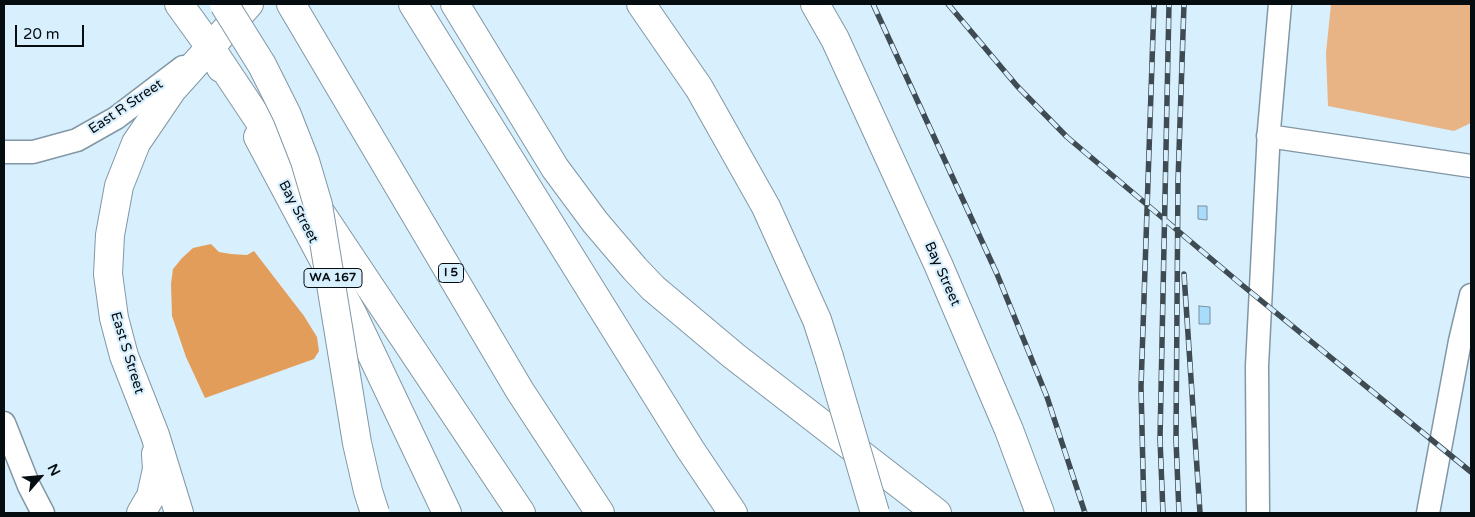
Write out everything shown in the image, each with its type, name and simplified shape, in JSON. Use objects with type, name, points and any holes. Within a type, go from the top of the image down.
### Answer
[{"type":"main road","points":[[180,4],[520,513]]},
{"type":"main road","points":[[224,4],[262,65],[287,115],[305,162],[318,204],[357,443],[368,491],[376,513]]},
{"type":"main road","points":[[210,47],[249,4]]},
{"type":"main road","name":"I 5","points":[[291,4],[520,391],[600,513]]},
{"type":"main road","points":[[413,4],[690,449],[734,513]]},
{"type":"main road","points":[[455,4],[555,168],[628,262],[653,288],[734,356],[937,513]]},
{"type":"main road","points":[[641,4],[699,88],[757,190],[796,273],[817,320],[875,513]]},
{"type":"main road","name":"Bay Street","points":[[817,4],[835,39],[979,359],[1040,513]]},
{"type":"main road","name":"East S Street","points":[[177,510],[155,435],[124,356],[114,318],[108,274],[110,234],[120,186],[136,143],[172,90],[210,47]]},
{"type":"main road","name":"Bay Street","points":[[210,47],[352,313],[447,513]]},
{"type":"main road","points":[[142,513],[151,496],[157,469],[155,435]]},
{"type":"street","points":[[1258,513],[1257,366],[1268,136],[1280,4]]},
{"type":"street","name":"East R Street","points":[[4,152],[33,152],[77,140],[116,118],[210,47]]},
{"type":"street","points":[[1268,136],[1471,166]]},
{"type":"street","points":[[1428,513],[1460,341],[1471,295]]},
{"type":"street","points":[[4,423],[29,486],[43,513]]},
{"type":"shaded area","points":[[1331,4],[1471,4],[1471,123],[1454,131],[1328,106],[1326,53]]},
{"type":"shaded area","points":[[211,244],[219,252],[231,254],[247,255],[254,251],[304,316],[317,337],[319,351],[314,359],[205,398],[186,357],[172,316],[171,284],[173,269],[182,258],[193,248]]},
{"type":"building","points":[[1198,206],[1207,206],[1207,220],[1198,219]]},
{"type":"building","points":[[1199,306],[1210,307],[1210,324],[1199,324]]},
{"type":"railway","points":[[873,4],[997,274],[1047,397],[1085,513]]},
{"type":"railway","points":[[948,4],[1017,86],[1067,137],[1242,285],[1471,472]]},
{"type":"railway","points":[[1144,513],[1141,387],[1154,4]]},
{"type":"railway","points":[[1163,513],[1160,439],[1169,4]]},
{"type":"railway","points":[[1179,513],[1176,440],[1178,181],[1184,4]]},
{"type":"railway","points":[[1184,274],[1200,513]]}]
